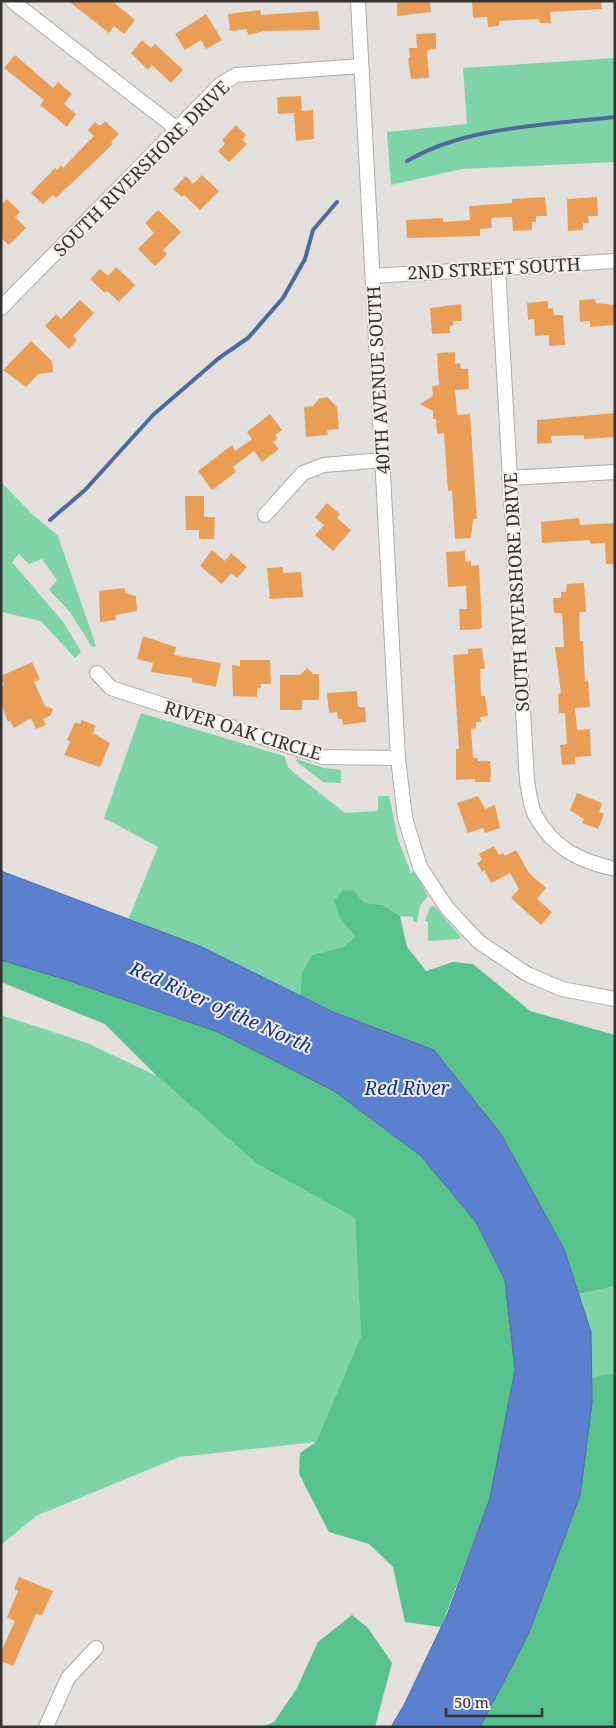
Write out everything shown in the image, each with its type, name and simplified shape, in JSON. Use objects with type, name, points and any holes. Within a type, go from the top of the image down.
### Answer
[{"type":"street","points":[[12,1],[177,128]]},
{"type":"street","name":"40TH AVENUE SOUTH","points":[[358,1],[398,758],[405,818],[420,867],[447,908],[479,942],[527,974],[562,989],[615,1000]]},
{"type":"street","name":"SOUTH RIVERSHORE DRIVE","points":[[1,308],[220,85],[236,76],[361,66]]},
{"type":"street","name":"2ND STREET SOUTH","points":[[372,276],[615,261]]},
{"type":"street","name":"SOUTH RIVERSHORE DRIVE","points":[[498,267],[527,781],[534,814],[552,837],[569,854],[590,864],[615,869]]},
{"type":"street","points":[[265,515],[303,473],[324,465],[382,460]]},
{"type":"street","points":[[509,478],[615,472]]},
{"type":"street","name":"RIVER OAK CIRCLE","points":[[98,673],[111,688],[323,757],[398,758]]},
{"type":"street","points":[[46,1727],[68,1678],[96,1648]]},
{"type":"green space","points":[[615,58],[615,162],[462,169],[391,185],[387,132],[467,124],[463,68]]},
{"type":"green space","points":[[1,482],[32,514],[58,536],[96,646],[92,647],[70,612],[49,590],[57,580],[42,559],[29,564],[19,554],[12,562],[64,623],[81,652],[75,658],[41,621],[1,612]]},
{"type":"green space","points":[[141,713],[284,756],[288,767],[293,772],[345,813],[378,811],[378,796],[389,796],[398,839],[411,873],[414,871],[428,896],[420,906],[417,922],[413,922],[413,917],[400,916],[383,905],[365,903],[354,891],[340,918],[355,937],[343,947],[312,955],[302,972],[300,996],[202,947],[128,920],[158,847],[104,818]]},
{"type":"green space","points":[[297,759],[324,768],[341,770],[341,783],[323,782],[296,761]]},
{"type":"green space","points":[[344,890],[354,891],[365,903],[383,905],[400,916],[407,947],[426,971],[453,962],[473,964],[530,1011],[615,1035],[615,1286],[579,1294],[564,1249],[501,1134],[434,1050],[333,1012],[300,996],[302,972],[312,955],[343,947],[355,937],[340,918],[334,900]]},
{"type":"green space","points":[[434,906],[461,937],[459,939],[428,941],[428,921],[425,921],[430,907]]},
{"type":"green space","points":[[1,960],[67,980],[218,1032],[334,1091],[421,1156],[476,1222],[505,1280],[515,1370],[490,1498],[441,1627],[405,1622],[393,1567],[369,1544],[329,1532],[299,1474],[300,1453],[316,1442],[361,1336],[355,1218],[257,1164],[157,1076],[105,1024],[1,982]]},
{"type":"green space","points":[[1,1015],[87,1043],[157,1076],[257,1164],[355,1218],[361,1336],[316,1442],[179,1457],[36,1516],[1,1545]]},
{"type":"green space","points":[[615,1286],[615,1374],[592,1378],[591,1332],[579,1294]]},
{"type":"green space","points":[[615,1374],[615,1727],[480,1727],[528,1635],[580,1496],[592,1403],[592,1378]]},
{"type":"green space","points":[[352,1615],[368,1628],[392,1663],[375,1727],[262,1727],[274,1722],[297,1688],[318,1642]]},
{"type":"water","name":"Red River","points":[[1,871],[202,947],[333,1012],[434,1050],[501,1134],[564,1249],[591,1332],[592,1403],[580,1496],[528,1635],[480,1727],[391,1727],[404,1705],[447,1615],[490,1498],[515,1370],[505,1280],[476,1222],[421,1156],[334,1091],[218,1032],[67,980],[1,960]]},
{"type":"building","points":[[68,1],[112,1],[135,20],[124,34],[114,26],[109,33]]},
{"type":"building","points":[[397,1],[430,1],[431,12],[397,16]]},
{"type":"building","points":[[472,1],[601,1],[602,9],[550,12],[551,23],[540,23],[539,19],[499,21],[499,26],[488,27],[487,17],[473,18]]},
{"type":"building","points":[[260,10],[261,15],[318,11],[320,30],[264,31],[248,35],[247,29],[230,31],[228,14]]},
{"type":"building","points":[[206,14],[222,40],[206,49],[201,40],[185,50],[175,34]]},
{"type":"building","points":[[436,33],[436,49],[427,50],[429,78],[411,79],[408,58],[410,58],[409,48],[417,48],[416,34]]},
{"type":"building","points":[[142,40],[151,48],[155,44],[183,70],[171,83],[152,65],[148,70],[131,53]]},
{"type":"building","points":[[15,55],[53,88],[58,82],[72,94],[64,104],[76,114],[67,127],[40,105],[44,100],[4,68]]},
{"type":"building","points":[[301,96],[302,111],[313,110],[314,139],[296,141],[294,113],[278,114],[277,97]]},
{"type":"building","points":[[105,121],[119,134],[111,142],[113,144],[56,198],[53,195],[43,204],[31,193],[55,168],[57,170],[61,165],[63,168],[94,136],[88,130],[95,122],[100,126]]},
{"type":"building","points":[[236,125],[246,135],[242,140],[247,144],[229,162],[218,151],[225,144],[222,140]]},
{"type":"building","points":[[202,175],[219,191],[200,210],[184,195],[182,197],[173,189],[186,176],[193,184]]},
{"type":"building","points":[[545,197],[547,216],[536,216],[536,222],[532,222],[532,230],[513,231],[512,217],[491,218],[492,228],[480,229],[480,236],[407,238],[406,220],[443,218],[443,222],[470,220],[469,206],[512,203],[512,199]]},
{"type":"building","points":[[597,197],[598,216],[588,216],[589,223],[583,223],[583,230],[568,231],[567,199]]},
{"type":"building","points":[[7,199],[20,212],[15,217],[26,228],[9,245],[1,238],[1,205]]},
{"type":"building","points":[[158,210],[181,232],[163,250],[167,254],[155,266],[138,249],[154,233],[145,223]]},
{"type":"building","points":[[116,267],[135,285],[119,302],[107,291],[105,293],[90,279],[100,269],[108,276]]},
{"type":"building","points":[[595,299],[596,303],[615,305],[615,325],[590,327],[590,321],[580,322],[579,300]]},
{"type":"building","points":[[80,300],[94,313],[73,336],[77,340],[69,349],[45,326],[56,314],[61,319]]},
{"type":"building","points":[[548,301],[548,309],[553,308],[554,315],[563,315],[565,345],[549,346],[549,335],[535,336],[534,319],[528,320],[527,303]]},
{"type":"building","points":[[461,304],[462,321],[453,321],[453,326],[450,326],[450,333],[432,334],[430,308]]},
{"type":"building","points":[[31,341],[52,361],[53,372],[38,374],[26,387],[3,370]]},
{"type":"building","points":[[455,352],[455,364],[460,363],[461,369],[468,369],[469,389],[455,390],[458,415],[470,414],[477,519],[473,519],[471,538],[455,539],[452,490],[448,491],[444,433],[437,434],[436,419],[433,419],[433,411],[420,404],[433,396],[432,386],[439,385],[437,353]]},
{"type":"building","points":[[327,397],[337,407],[339,429],[327,430],[328,435],[306,437],[304,407],[313,406],[320,398]]},
{"type":"building","points":[[615,413],[615,437],[584,439],[584,435],[551,436],[552,443],[537,444],[537,420]]},
{"type":"building","points":[[270,414],[282,430],[275,435],[278,438],[273,442],[279,449],[262,462],[254,451],[233,467],[236,472],[212,490],[198,471],[232,445],[235,451],[252,439],[247,432]]},
{"type":"building","points":[[185,496],[204,496],[204,517],[215,517],[214,539],[199,539],[199,530],[186,530]]},
{"type":"building","points":[[327,503],[340,514],[337,518],[351,530],[333,551],[315,535],[324,525],[315,517]]},
{"type":"building","points":[[579,518],[580,525],[615,523],[615,564],[606,564],[605,543],[590,544],[590,540],[542,543],[541,522]]},
{"type":"building","points":[[212,550],[225,561],[231,553],[247,567],[237,578],[231,573],[222,584],[200,566]]},
{"type":"building","points":[[465,551],[465,562],[471,561],[471,566],[479,565],[482,628],[479,629],[460,630],[459,609],[467,609],[466,586],[448,587],[446,552]]},
{"type":"building","points":[[283,567],[283,573],[301,572],[303,597],[270,599],[267,568]]},
{"type":"building","points":[[584,583],[586,612],[579,612],[580,641],[583,641],[585,681],[588,680],[590,707],[575,708],[577,730],[590,729],[591,756],[575,757],[575,764],[562,765],[560,745],[567,744],[565,713],[559,713],[558,694],[561,693],[555,647],[564,647],[562,613],[554,613],[553,598],[561,598],[561,592],[566,592],[567,584]]},
{"type":"building","points":[[125,588],[125,593],[136,596],[137,611],[115,615],[116,620],[100,622],[99,591]]},
{"type":"building","points":[[143,636],[176,647],[174,655],[221,663],[216,687],[192,682],[192,678],[151,672],[153,663],[137,659]]},
{"type":"building","points":[[482,648],[485,669],[480,669],[481,696],[485,696],[488,716],[480,717],[481,722],[476,722],[476,728],[471,729],[473,758],[478,758],[478,761],[490,761],[490,782],[475,782],[475,779],[456,780],[456,749],[459,749],[453,655],[468,654],[468,649]]},
{"type":"building","points":[[240,660],[270,660],[271,684],[261,684],[261,688],[257,688],[257,697],[233,696],[232,665],[240,666]]},
{"type":"building","points":[[32,662],[40,679],[34,682],[45,706],[53,709],[50,716],[43,719],[46,725],[36,729],[31,718],[14,728],[10,721],[8,722],[1,704],[1,687],[4,685],[1,676]]},
{"type":"building","points":[[307,668],[313,674],[319,674],[319,700],[302,700],[302,710],[280,710],[280,675],[300,675]]},
{"type":"building","points":[[357,691],[358,707],[365,707],[366,722],[343,725],[342,719],[338,719],[337,712],[329,713],[327,693]]},
{"type":"building","points":[[82,720],[96,726],[93,733],[110,743],[100,767],[64,755],[70,742],[67,740],[75,722],[80,724]]},
{"type":"building","points":[[577,793],[602,803],[599,812],[604,814],[598,829],[582,823],[584,819],[570,810]]},
{"type":"building","points":[[478,796],[485,809],[495,805],[500,828],[485,833],[483,828],[468,833],[457,803]]},
{"type":"building","points":[[494,846],[499,855],[503,853],[505,856],[516,850],[529,873],[546,888],[537,899],[552,912],[541,925],[511,898],[519,889],[510,873],[491,883],[484,870],[482,872],[477,863],[482,860],[479,854]]},
{"type":"building","points":[[19,1577],[53,1591],[42,1615],[36,1614],[13,1666],[1,1661],[1,1652],[15,1621],[7,1617],[18,1591],[14,1589]]},
{"type":"waterway","points":[[407,161],[430,149],[455,140],[481,134],[535,125],[615,117]]},
{"type":"waterway","points":[[50,520],[85,490],[153,415],[219,358],[248,338],[283,298],[305,259],[313,230],[337,202]]},
{"type":"water label","name":"Red River of the North","points":[[221,1007]]}]
